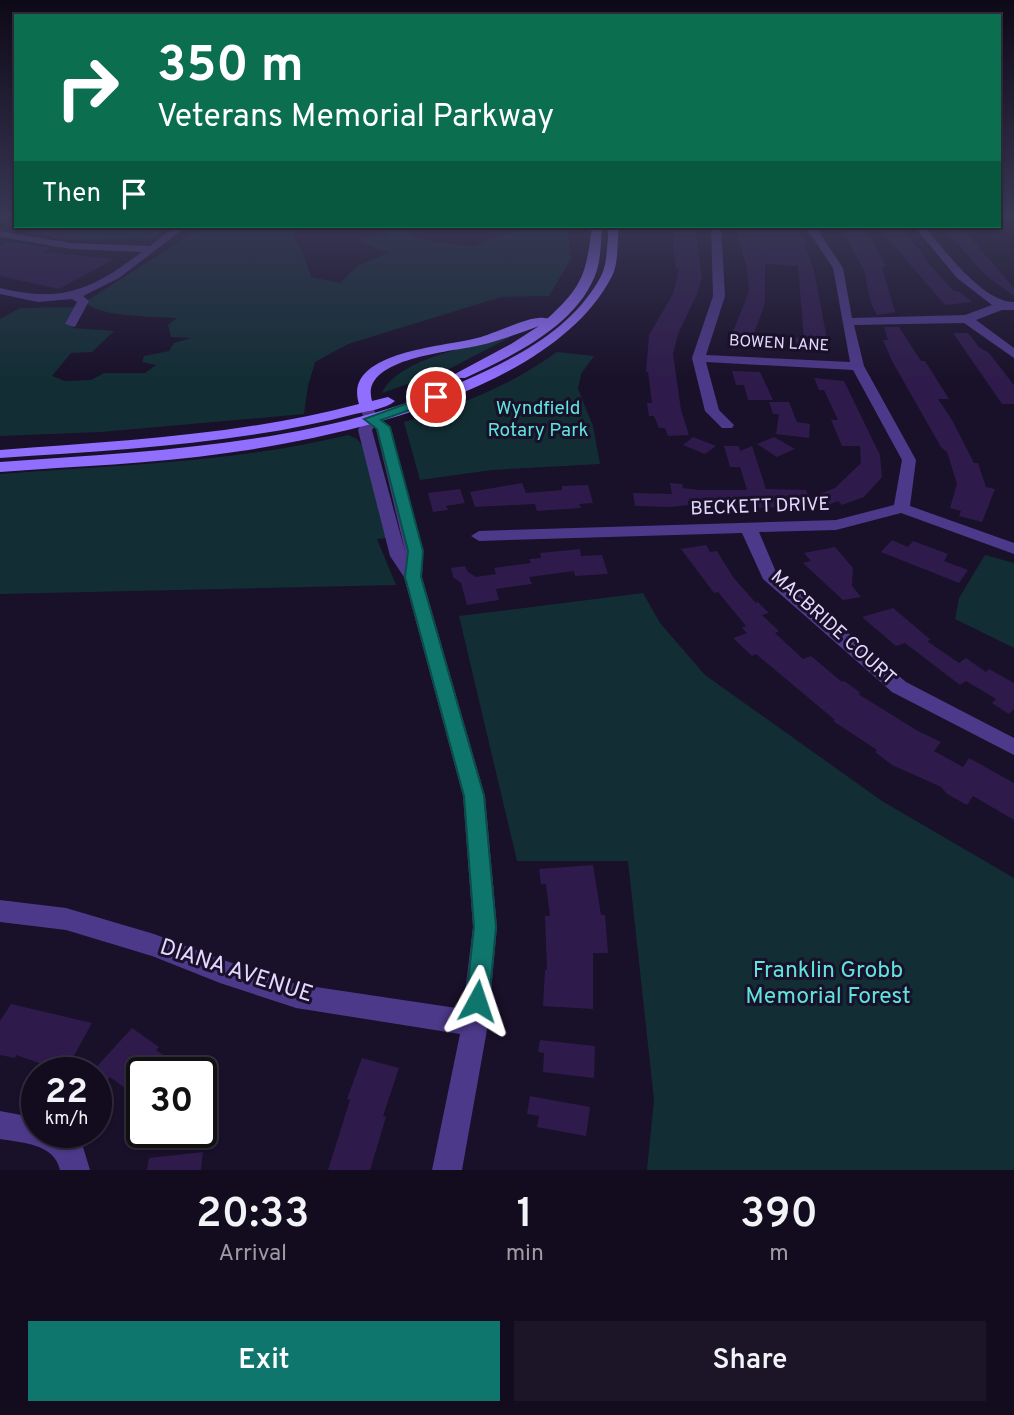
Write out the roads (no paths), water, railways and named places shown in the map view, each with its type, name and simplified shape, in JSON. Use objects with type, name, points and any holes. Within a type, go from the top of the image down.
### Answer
[{"type":"main road","points":[[0,467],[228,449],[317,433],[480,366],[531,337],[581,291],[592,271]]},
{"type":"main road","points":[[0,454],[204,438],[305,423],[369,413],[474,382],[554,340],[584,312],[612,271]]},
{"type":"main road","points":[[369,413],[362,390],[366,382],[373,374],[402,358],[498,336],[560,313]]},
{"type":"street","points":[[0,291],[38,299],[76,296],[100,287],[122,271]]},
{"type":"street","points":[[718,271],[719,296],[698,358],[712,411],[727,425]]},
{"type":"street","points":[[838,271],[858,366],[909,460],[902,508],[1014,549]]},
{"type":"street","points":[[956,271],[1000,306]]},
{"type":"street","points":[[71,324],[83,299],[76,296]]},
{"type":"street","points":[[847,322],[967,319],[1000,306],[1014,306]]},
{"type":"street","points":[[967,319],[1014,354]]},
{"type":"street","name":"BOWEN LANE","points":[[698,358],[858,366]]},
{"type":"street","points":[[369,413],[365,430],[398,555],[413,577],[474,796],[485,927],[475,1024],[447,1170]]},
{"type":"street","name":"BECKETT DRIVE","points":[[479,536],[836,525],[902,508]]},
{"type":"street","name":"MACBRIDE COURT","points":[[748,527],[769,575],[899,687],[1014,747]]},
{"type":"street","name":"DIANA AVENUE","points":[[0,911],[66,919],[154,945],[220,971],[296,996],[475,1024]]},
{"type":"street","points":[[0,1125],[43,1133],[60,1141],[74,1157],[75,1170]]},
{"type":"park label","name":"Wyndfield Rotary Park","points":[[538,420]]},
{"type":"park label","name":"Franklin Grobb Memorial Forest","points":[[828,984]]}]
